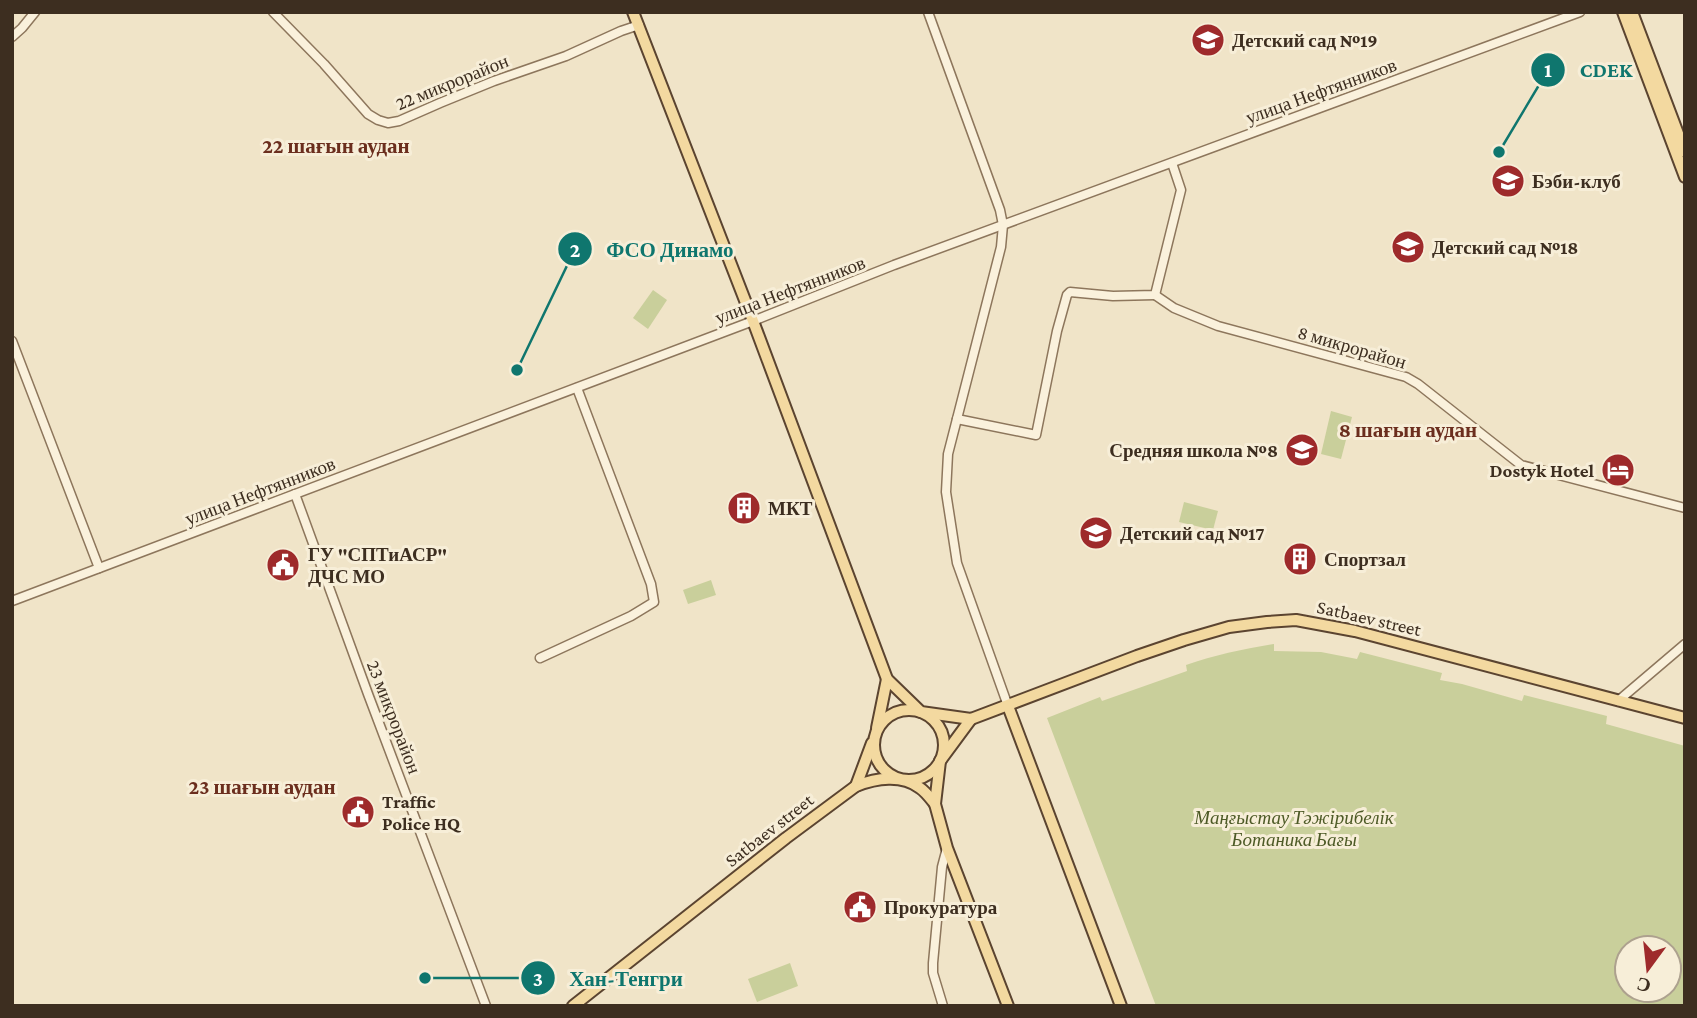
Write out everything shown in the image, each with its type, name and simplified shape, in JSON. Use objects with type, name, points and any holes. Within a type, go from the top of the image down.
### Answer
[{"type":"main road","points":[[633,12],[753,321],[887,679],[939,727],[944,749],[935,804],[947,848],[1007,1006]]},
{"type":"main road","points":[[1623,12],[1685,177]]},
{"type":"main road","points":[[1632,12],[1685,152]]},
{"type":"main road","name":"Satbaev street","points":[[1008,706],[1184,640],[1229,627],[1296,620],[1355,631],[1685,719]]},
{"type":"main road","points":[[887,679],[875,736],[876,756],[887,773],[920,787],[935,804]]},
{"type":"main road","points":[[856,786],[880,725],[888,717],[910,710],[971,719],[1008,706],[1121,1006]]},
{"type":"main road","points":[[896,778],[917,779],[935,769],[971,719]]},
{"type":"main road","name":"Satbaev street","points":[[573,1006],[856,786],[867,781],[896,778]]},
{"type":"street","points":[[12,37],[35,12]]},
{"type":"street","name":"22 микрорайон","points":[[274,12],[369,114],[388,122],[399,121],[639,25]]},
{"type":"street","points":[[928,12],[978,146],[1003,225],[1001,247],[947,454],[946,492],[957,563],[1008,706]]},
{"type":"street","name":"улица Нефтянников","points":[[12,601],[1003,225],[1580,12]]},
{"type":"street","points":[[957,419],[1036,435],[1067,295],[1070,292],[1113,296],[1155,295],[1181,190],[1172,163]]},
{"type":"street","name":"8 микрорайон","points":[[1155,295],[1174,308],[1217,326],[1406,377],[1521,465],[1685,508]]},
{"type":"street","points":[[12,341],[99,568]]},
{"type":"street","points":[[540,658],[631,616],[654,602],[652,584],[577,388]]},
{"type":"street","name":"23 микрорайон","points":[[295,495],[486,1006]]},
{"type":"street","points":[[1618,701],[1685,644]]},
{"type":"street","points":[[943,1006],[933,973],[933,963],[942,867],[947,848]]},
{"type":"green space","points":[[653,290],[667,300],[648,329],[633,318]]},
{"type":"green space","points":[[1331,411],[1352,417],[1341,459],[1321,454]]},
{"type":"green space","points":[[1184,502],[1218,511],[1213,530],[1179,522]]},
{"type":"green space","points":[[711,580],[716,595],[688,604],[683,590]]},
{"type":"green space","name":"Маңғыстау Тәжірибелік Ботаника Бағы","points":[[1274,644],[1274,651],[1321,652],[1357,659],[1360,652],[1442,673],[1440,680],[1522,701],[1524,695],[1607,716],[1606,724],[1685,746],[1685,1006],[1156,1006],[1047,718],[1100,697],[1102,701],[1187,671],[1186,665],[1218,655]]},
{"type":"green space","points":[[790,963],[798,986],[757,1002],[748,979]]},
{"type":"place","name":"Детский сад №19","points":[[1208,40]]},
{"type":"place","name":"CDEK","points":[[1499,152]]},
{"type":"place","name":"Бэби-клуб","points":[[1508,181]]},
{"type":"place","name":"Детский сад №18","points":[[1408,247]]},
{"type":"place","name":"ФСО Динамо","points":[[517,370]]},
{"type":"place","name":"Средняя школа №8","points":[[1302,450]]},
{"type":"place","name":"Dostyk Hotel","points":[[1618,470]]},
{"type":"place","name":"МКТ","points":[[744,508]]},
{"type":"place","name":"Детский сад №17","points":[[1096,533]]},
{"type":"place","name":"Спортзал","points":[[1300,559]]},
{"type":"place","name":"ГУ \"СПТиАСР\" ДЧС МО","points":[[283,565]]},
{"type":"place","name":"Traffic Police HQ","points":[[358,812]]},
{"type":"place","name":"Прокуратура","points":[[860,907]]},
{"type":"place","name":"Хан-Тенгри","points":[[425,978]]},
{"type":"district","name":"22 шағын аудан","points":[[336,146]]},
{"type":"district","name":"8 шағын аудан","points":[[1408,430]]},
{"type":"district","name":"23 шағын аудан","points":[[262,787]]}]
